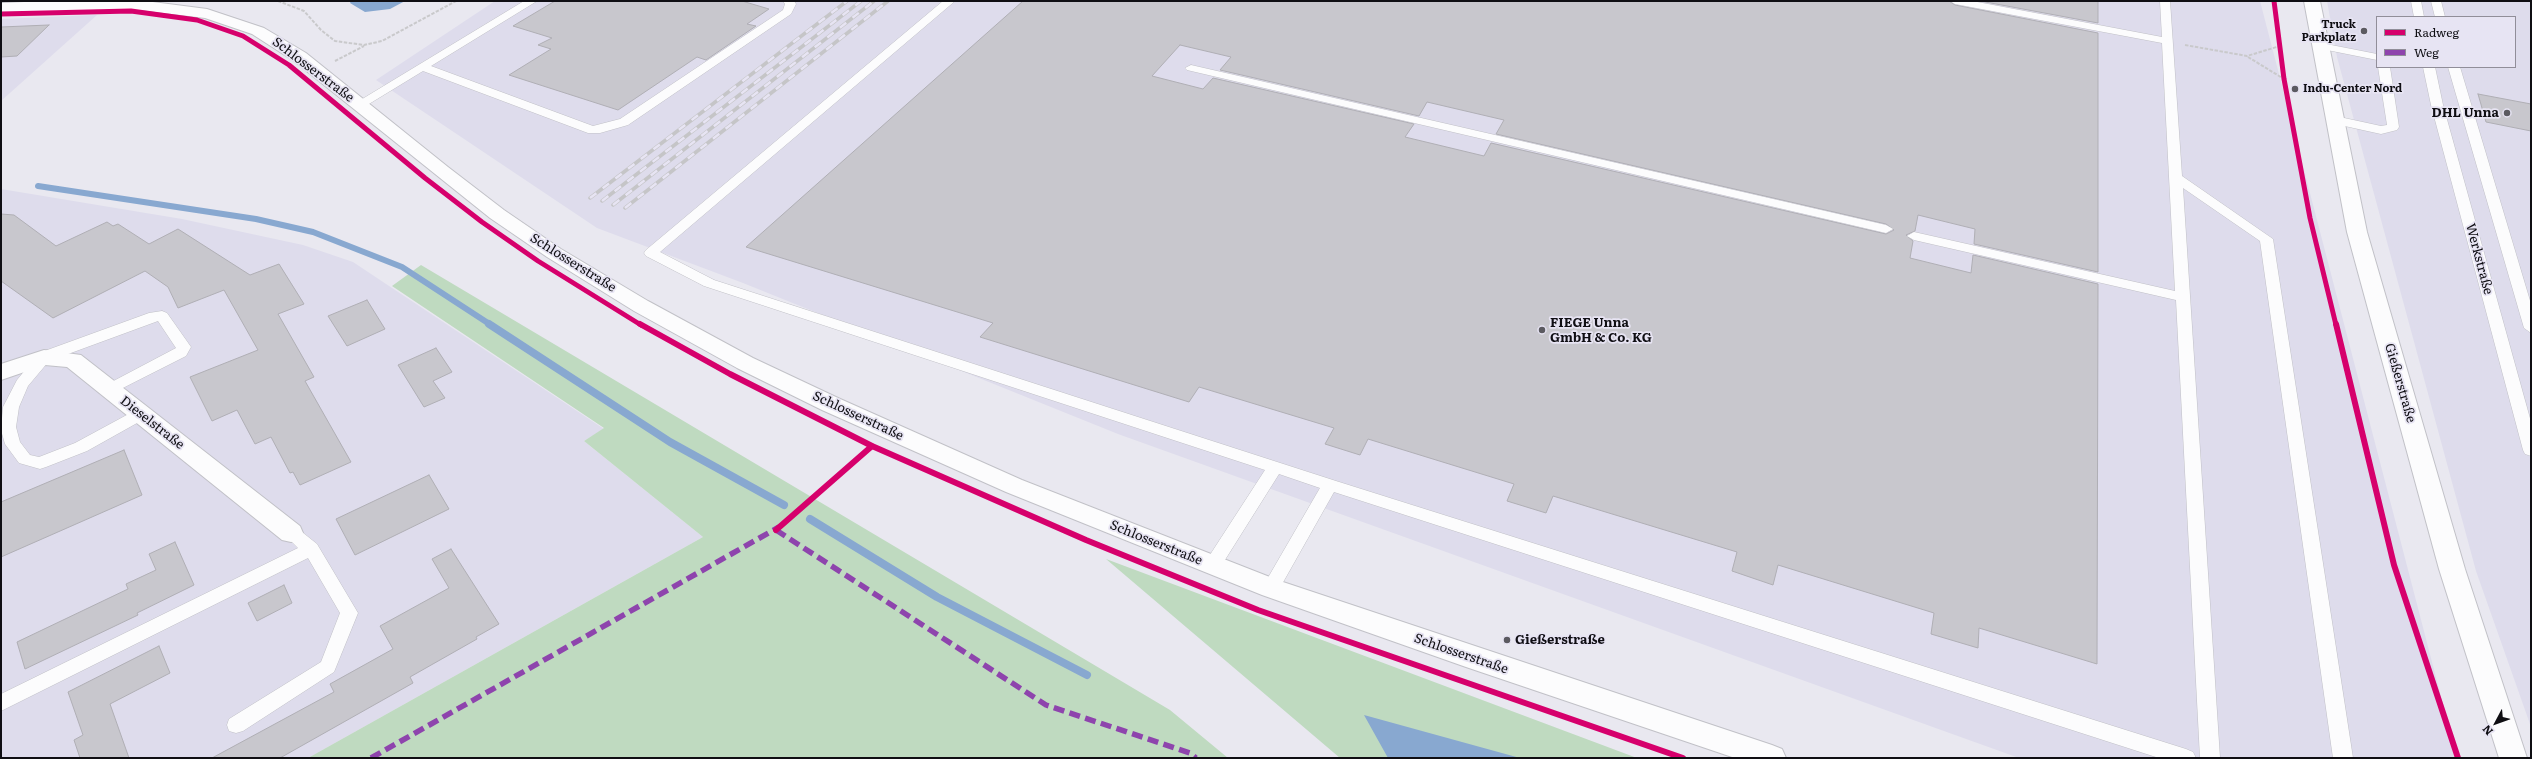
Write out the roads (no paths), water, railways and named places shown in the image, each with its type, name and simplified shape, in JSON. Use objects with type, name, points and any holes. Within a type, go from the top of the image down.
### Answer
[{"type":"street","name":"Gießerstraße","points":[[2312,1],[2357,232],[2452,569],[2514,758]]},
{"type":"street","name":"Schlosserstraße","points":[[1,8],[132,5],[207,14],[258,31],[280,42],[360,104],[448,176],[554,252],[641,306],[745,363],[952,459],[1212,566],[1466,656],[1772,758]]},
{"type":"street","name":"Dieselstraße","points":[[1,372],[44,357],[72,360],[291,533]]},
{"type":"lane","points":[[360,104],[532,1]]},
{"type":"lane","points":[[423,67],[592,130],[600,129],[624,122],[788,12],[791,4],[788,1]]},
{"type":"lane","points":[[950,1],[651,252],[708,283],[1330,485],[2186,758]]},
{"type":"lane","points":[[1955,1],[2167,41]]},
{"type":"lane","points":[[2165,1],[2174,176],[2210,758]]},
{"type":"lane","points":[[2416,1],[2419,16]]},
{"type":"lane","points":[[2436,1],[2440,16]]},
{"type":"lane","points":[[2321,46],[2376,57]]},
{"type":"lane","points":[[1191,68],[1886,229]]},
{"type":"lane","points":[[2335,120],[2381,130],[2393,127],[2384,68]]},
{"type":"lane","name":"Werkstraße","points":[[2429,68],[2437,105],[2531,450]]},
{"type":"lane","points":[[2454,68],[2531,328]]},
{"type":"lane","points":[[2174,176],[2266,239],[2343,758]]},
{"type":"lane","points":[[1914,236],[2182,297]]},
{"type":"lane","points":[[109,390],[181,352],[184,347],[162,316],[154,316],[44,357],[22,384],[11,407],[8,427],[13,444],[25,459],[40,463],[54,459],[141,414]]},
{"type":"lane","points":[[1212,566],[1275,467]]},
{"type":"lane","points":[[1271,588],[1330,485]]},
{"type":"lane","points":[[236,725],[328,667],[349,613],[311,549],[291,533]]},
{"type":"lane","points":[[1,703],[311,549]]},
{"type":"water","points":[[351,1],[405,1],[390,9],[365,12],[350,3]]},
{"type":"water","points":[[1364,715],[1520,758],[1388,758]]},
{"type":"waterway","points":[[38,186],[256,219],[313,232],[402,267],[491,325]]},
{"type":"waterway","points":[[489,324],[670,442],[784,505]]},
{"type":"waterway","points":[[810,519],[937,597],[1087,675]]},
{"type":"railway","points":[[590,198],[847,1]]},
{"type":"railway","points":[[602,201],[861,1]]},
{"type":"railway","points":[[613,205],[874,1]]},
{"type":"railway","points":[[625,208],[888,1]]},
{"type":"place","name":"Truck Parkplatz","points":[[2364,31]]},
{"type":"place","name":"Indu-Center Nord","points":[[2295,89]]},
{"type":"place","name":"DHL Unna","points":[[2507,113]]},
{"type":"place","name":"FIEGE Unna GmbH & Co. KG","points":[[1542,330]]},
{"type":"place","name":"Gießerstraße","points":[[1507,640]]}]
